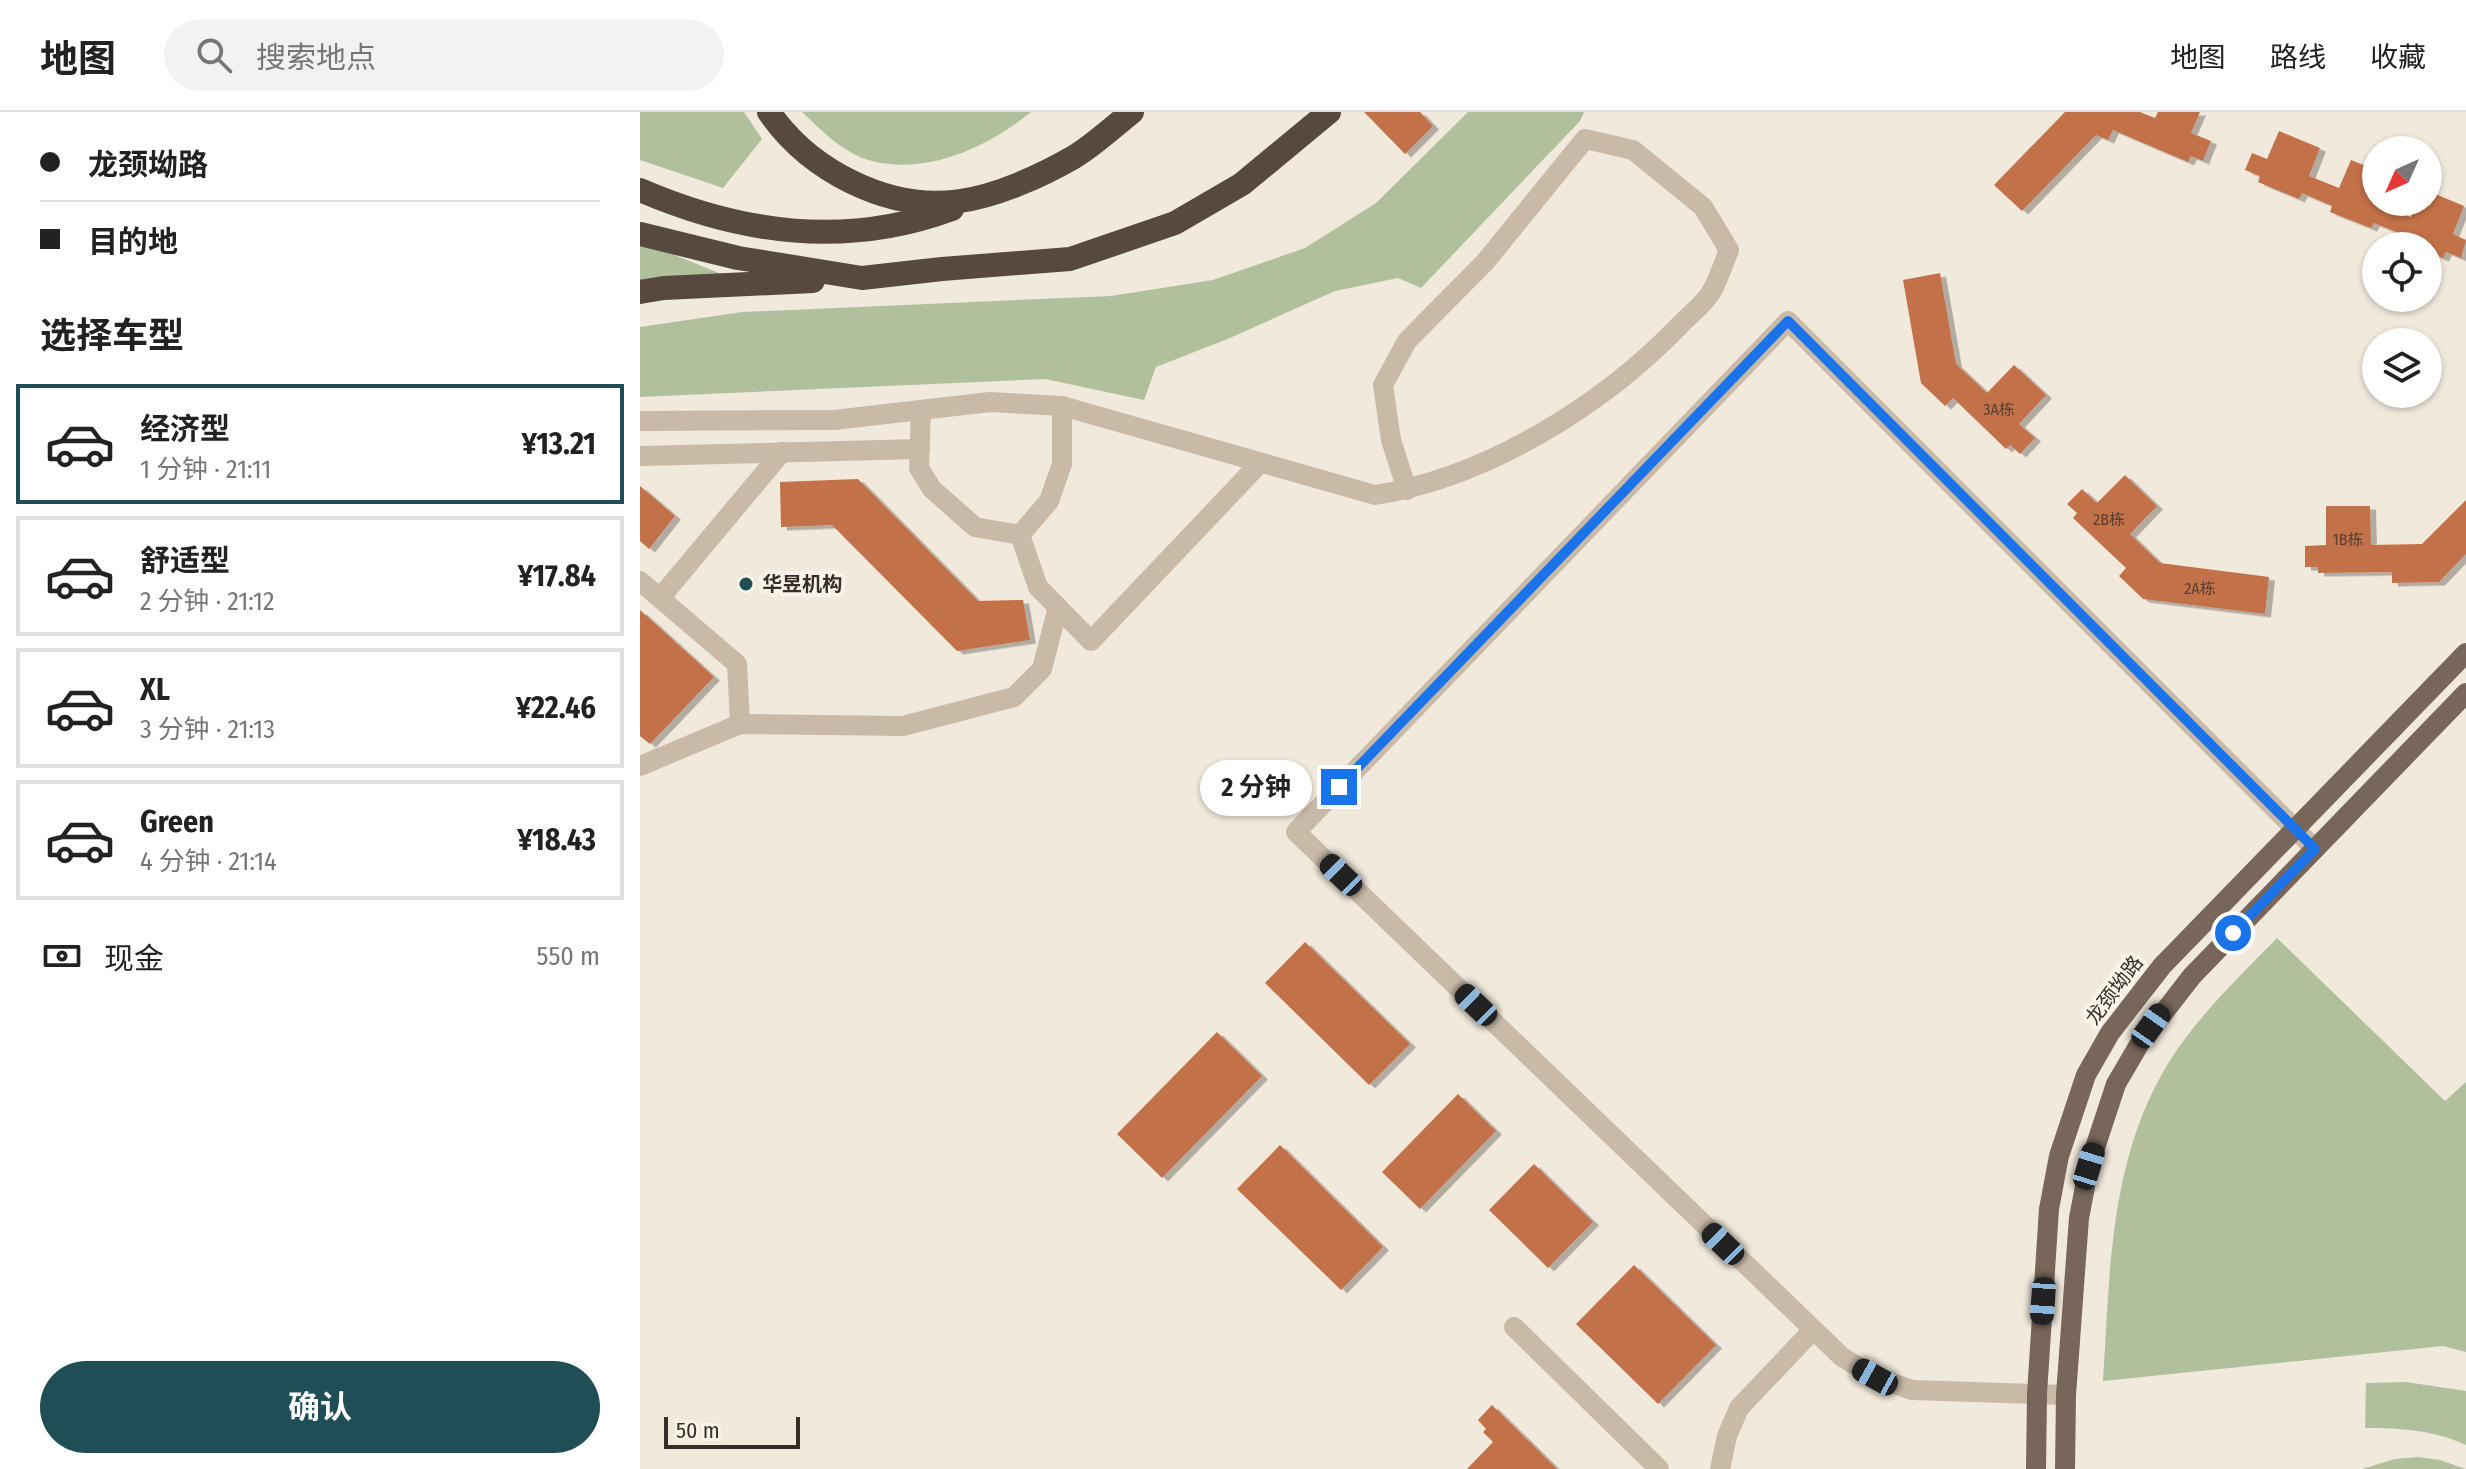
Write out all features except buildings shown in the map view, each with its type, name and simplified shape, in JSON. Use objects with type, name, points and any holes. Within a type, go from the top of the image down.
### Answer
[{"type":"highway","points":[[769,112],[803,149],[844,179],[881,194],[921,202],[957,202],[992,194]]},
{"type":"highway","points":[[640,190],[687,210],[746,226],[851,232],[932,217],[992,194],[1075,157],[1132,112]]},
{"type":"highway","points":[[640,292],[664,288],[862,278],[1070,259],[1175,223],[1242,184],[1329,112]]},
{"type":"highway","points":[[640,234],[738,258],[862,278]]},
{"type":"main road","name":"龙颈坳路","points":[[2036,1469],[2037,1394],[2049,1209],[2059,1156],[2086,1075],[2110,1033],[2162,966],[2466,653]]},
{"type":"main road","points":[[2065,1469],[2066,1395],[2079,1218],[2089,1166],[2116,1084],[2140,1043],[2192,976],[2466,693]]},
{"type":"street","points":[[640,421],[834,420],[990,402],[1062,406],[1375,495],[1407,490],[1476,465],[1542,433],[1603,393],[1660,346],[1711,293],[1729,250],[1703,207],[1633,150],[1585,139],[1486,261],[1407,341],[1383,385],[1391,440],[1407,490]]},
{"type":"street","points":[[2066,1395],[1931,1392],[1893,1385],[1850,1363],[1296,832],[1788,321],[2315,849]]},
{"type":"street","points":[[1020,535],[1049,501],[1062,464],[1062,406]]},
{"type":"street","points":[[921,410],[919,468],[932,489],[975,527],[1020,535]]},
{"type":"street","points":[[641,456],[920,449]]},
{"type":"street","points":[[660,598],[782,452]]},
{"type":"street","points":[[1020,535],[1038,587],[1091,641],[1260,463]]},
{"type":"street","points":[[640,581],[737,664],[740,724]]},
{"type":"street","points":[[640,766],[740,724],[903,726],[1014,697],[1042,669],[1058,607]]},
{"type":"street","points":[[1514,1327],[1659,1469]]},
{"type":"street","points":[[1720,1469],[1727,1436],[1739,1408],[1813,1330]]},
{"type":"green space","points":[[640,112],[744,112],[762,139],[723,188],[640,160]]},
{"type":"green space","points":[[802,112],[1031,112],[977,147],[956,155],[936,161],[893,164],[872,161],[852,153]]},
{"type":"green space","points":[[1468,112],[1584,112],[1580,121],[1421,288],[1398,278],[1335,291],[1156,367],[1144,400],[1045,379],[640,397],[640,327],[742,312],[1111,296],[1213,280],[1305,248],[1376,203]]},
{"type":"green space","points":[[640,241],[746,284],[640,292]]},
{"type":"green space","points":[[2277,938],[2445,1101],[2466,1082],[2466,1352],[2443,1346],[2103,1381],[2116,1217],[2134,1137],[2149,1099],[2169,1062],[2220,997]]},
{"type":"green space","points":[[2406,1382],[2466,1391],[2466,1445],[2417,1431],[2365,1428],[2366,1383]]},
{"type":"green space","points":[[2418,1457],[2440,1460],[2466,1469],[2362,1469],[2395,1459]]},
{"type":"place","name":"华昱机构","points":[[746,584]]},
{"type":"route","points":[[1339,787],[1788,321],[2315,849],[2233,933]]}]
